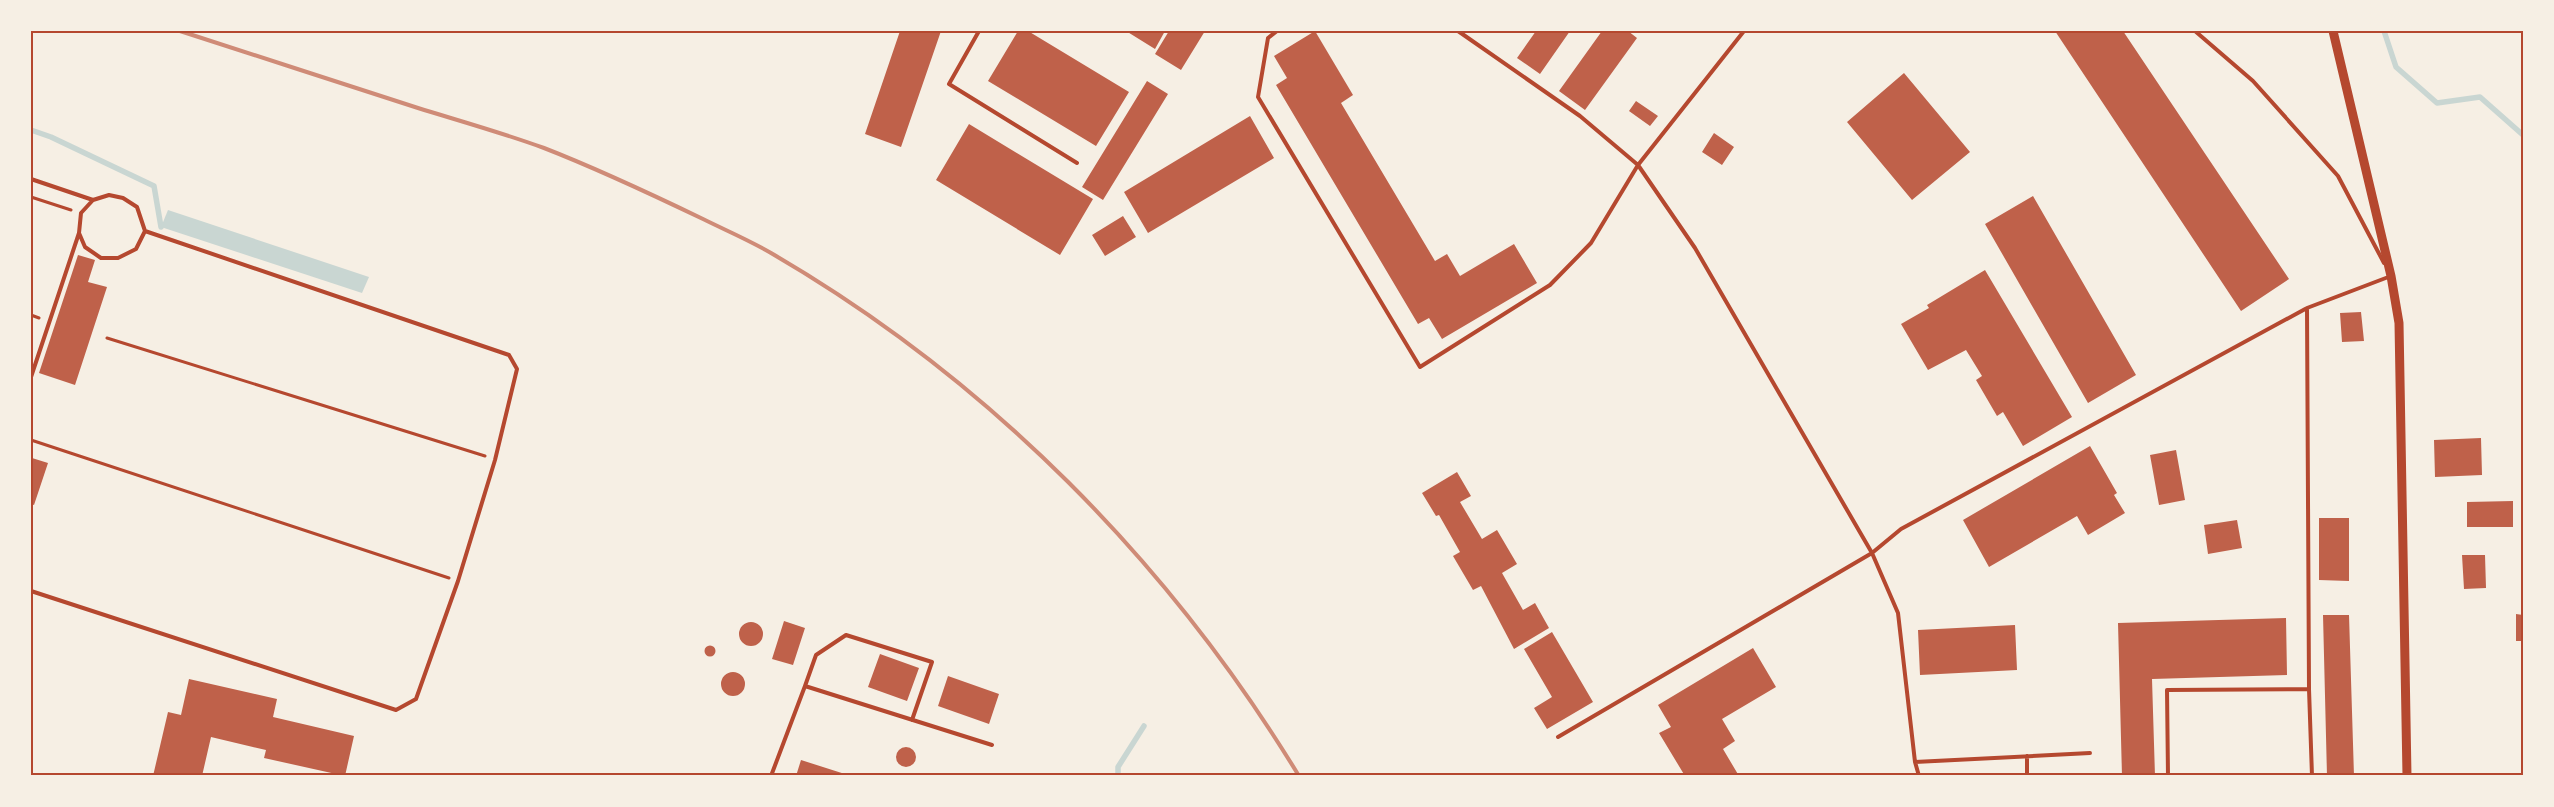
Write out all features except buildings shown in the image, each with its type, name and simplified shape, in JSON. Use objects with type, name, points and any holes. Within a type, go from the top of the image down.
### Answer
[{"type":"street","points":[[2333,31],[2391,276],[2399,323],[2407,776]]},
{"type":"lane","points":[[979,31],[949,84],[1077,163]]},
{"type":"lane","points":[[1277,31],[1268,38],[1258,97],[1420,367],[1550,285],[1591,243],[1638,165],[1744,31]]},
{"type":"lane","points":[[1458,31],[1580,116],[1638,165],[1694,248],[1872,552],[1898,613],[1915,762],[1919,776]]},
{"type":"lane","points":[[1558,737],[1872,552],[1901,529],[2307,308],[2391,276],[2338,176],[2252,81],[2195,31]]},
{"type":"lane","points":[[31,179],[93,200]]},
{"type":"lane","points":[[31,377],[79,232],[81,213],[93,200],[109,195],[123,198],[137,207],[145,231],[136,250],[118,258],[101,258],[85,247],[79,232]]},
{"type":"lane","points":[[31,591],[396,710],[416,699],[458,581],[495,460],[517,369],[509,355],[145,231]]},
{"type":"lane","points":[[2307,308],[2309,689],[2312,776]]},
{"type":"lane","points":[[771,776],[816,656],[846,635],[932,662],[912,720]]},
{"type":"lane","points":[[805,686],[992,745]]},
{"type":"lane","points":[[2168,776],[2167,690],[2309,689]]},
{"type":"lane","points":[[1915,762],[2090,752]]},
{"type":"lane","points":[[2027,756],[2027,776]]},
{"type":"path","points":[[31,197],[81,213]]},
{"type":"path","points":[[108,338],[495,460]]},
{"type":"path","points":[[31,440],[458,581]]},
{"type":"shaded area","points":[[168,210],[369,277],[362,293],[161,227]]},
{"type":"waterway","points":[[2384,31],[2396,67],[2437,103],[2480,97],[2523,135]]},
{"type":"waterway","points":[[31,130],[51,137],[154,186],[161,227]]},
{"type":"waterway","points":[[1118,776],[1118,767],[1144,726]]},
{"type":"railway","points":[[180,31],[513,137],[564,156],[644,191],[754,244],[851,303],[927,358],[999,417],[1068,482],[1132,550],[1192,622],[1248,697],[1299,776]]}]
